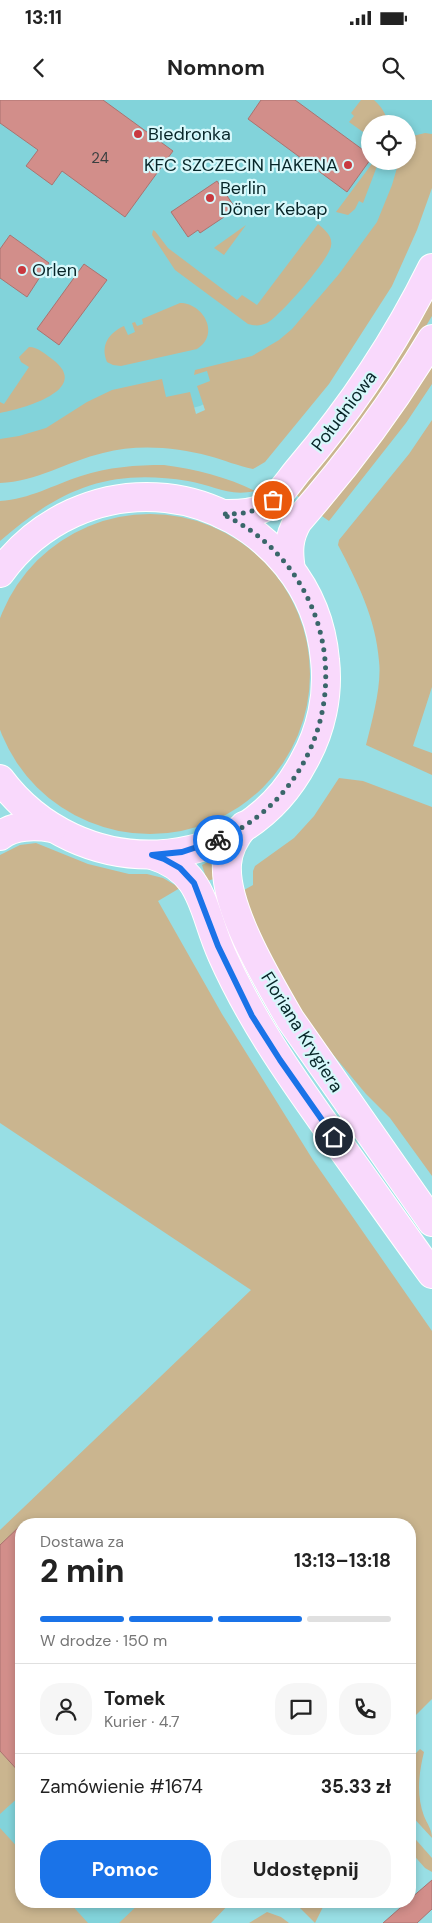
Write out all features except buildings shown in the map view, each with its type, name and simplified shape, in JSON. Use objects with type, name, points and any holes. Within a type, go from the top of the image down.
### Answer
[{"type":"main road","name":"Południowa","points":[[222,514],[257,511],[273,500],[317,448],[360,392],[402,325],[432,268]]},
{"type":"main road","name":"Południowa","points":[[291,570],[288,546],[292,532],[298,522],[366,439],[432,338]]},
{"type":"main road","points":[[0,573],[26,544],[49,526],[76,512],[104,502],[134,497],[164,498],[194,503],[222,514],[260,537],[291,570],[313,609],[322,638],[326,675],[322,712],[311,748],[293,780],[273,803],[244,826],[224,838],[196,848],[182,852],[152,855],[122,853],[93,847],[52,828],[28,810],[0,779]]},
{"type":"main road","name":"Floriana Krygiera","points":[[244,826],[232,843],[227,863],[229,887],[246,936],[273,990],[309,1048],[432,1222]]},
{"type":"main road","points":[[0,836],[9,831],[24,827],[52,828]]},
{"type":"main road","name":"Floriana Krygiera","points":[[152,855],[180,868],[194,883],[214,937],[231,975],[265,1038],[432,1274]]},
{"type":"shaded area","points":[[0,100],[432,100],[432,168],[266,372],[200,406],[63,442],[0,446]]},
{"type":"shaded area","points":[[361,100],[374,100],[385,115],[361,115],[361,131],[349,122],[354,116],[351,113]]},
{"type":"shaded area","points":[[425,133],[432,134],[432,188],[417,230],[392,286],[329,384],[265,462],[253,469],[183,450],[129,448],[90,457],[26,479],[0,483],[0,439],[19,436],[46,428],[87,402],[112,390],[162,379],[166,397],[190,392],[196,414],[205,410],[197,386],[210,381],[207,371],[194,375],[195,370],[252,356],[279,340],[292,329],[339,274],[377,222],[396,170],[416,170],[416,135]]},
{"type":"shaded area","points":[[367,170],[376,170],[363,203],[359,201],[355,209],[348,215],[336,212]]},
{"type":"shaded area","points":[[318,224],[328,233],[331,239],[328,253],[313,275],[282,310],[262,325],[248,324],[175,270],[152,235],[153,230],[168,248],[237,300],[242,295],[257,305]]},
{"type":"shaded area","points":[[246,225],[224,255],[214,248],[215,247]]},
{"type":"shaded area","points":[[432,296],[432,316],[406,359],[369,415],[301,499],[294,493]]},
{"type":"shaded area","points":[[180,303],[196,308],[206,320],[208,335],[204,343],[197,349],[121,366],[107,362],[105,345],[114,332],[124,326],[128,335],[135,332],[132,323],[135,322],[137,326],[143,324],[142,319]]},
{"type":"shaded area","points":[[29,347],[38,349],[52,359],[63,370],[65,380],[60,389],[50,396],[23,407],[0,413],[0,402],[4,404],[29,367],[21,362],[19,357]]},
{"type":"shaded area","points":[[432,365],[432,384],[406,423],[329,521],[319,514],[393,423]]},
{"type":"shaded area","points":[[432,420],[432,687],[413,746],[432,753],[432,775],[366,745],[379,681],[380,671],[377,645],[370,615],[352,572],[338,545],[339,540],[409,454]]},
{"type":"shaded area","points":[[164,465],[211,474],[255,491],[229,492],[188,481],[159,478],[133,478],[109,481],[86,487],[43,508],[0,541],[0,501],[31,495],[101,470]]},
{"type":"shaded area","points":[[150,514],[181,517],[211,526],[239,541],[263,561],[283,585],[298,613],[307,643],[310,674],[307,705],[298,735],[283,763],[263,787],[239,807],[211,822],[181,831],[150,834],[119,831],[89,822],[61,807],[26,775],[9,749],[-1,726],[-1,622],[17,585],[37,561],[61,541],[89,526],[119,517]]},
{"type":"shaded area","points":[[339,778],[363,781],[432,807],[432,1176],[390,1118],[366,1094],[299,1014],[266,955],[244,896],[244,890],[253,885],[255,866],[294,838],[314,816]]},
{"type":"shaded area","points":[[36,843],[88,864],[129,874],[147,874],[163,878],[180,888],[158,901],[222,1014],[313,1160],[432,1331],[432,1699],[416,1715],[416,1518],[15,1518],[15,1800],[0,1814],[0,1530],[251,1290],[0,1123],[0,855],[20,845]]},
{"type":"shaded area","points":[[210,861],[217,878],[207,881],[202,865]]},
{"type":"shaded area","points":[[15,1526],[15,1908],[148,1908],[132,1923],[0,1923],[0,1530]]},
{"type":"shaded area","points":[[420,1749],[424,1752],[419,1792],[421,1808],[432,1838],[416,1821],[416,1753]]},
{"type":"shaded area","points":[[0,1828],[15,1844],[15,1908],[74,1908],[88,1923],[0,1923]]},
{"type":"shaded area","points":[[416,1840],[432,1858],[432,1872],[425,1868],[416,1858]]},
{"type":"shaded area","points":[[135,1908],[225,1908],[211,1923],[119,1923]]},
{"type":"shaded area","points":[[300,1908],[322,1908],[315,1923]]},
{"type":"shaded area","points":[[267,1912],[281,1917],[289,1923],[249,1923]]},
{"type":"way so far","points":[[218,840],[250,823],[273,803],[293,780],[314,741],[325,697],[326,668],[322,638],[307,596],[291,570],[271,547],[248,528],[222,514],[257,511],[273,500]]},
{"type":"place","name":"Biedronka","points":[[138,134]]},
{"type":"place","name":"KFC SZCZECIN HAKENA","points":[[348,165]]},
{"type":"place","name":"Berlin Döner Kebap","points":[[210,198]]},
{"type":"place","name":"Orlen","points":[[22,270]]},
{"type":"route","points":[[218,840],[182,852],[152,855],[180,868],[188,874],[194,883],[214,937],[240,995],[265,1038],[334,1137]]}]
